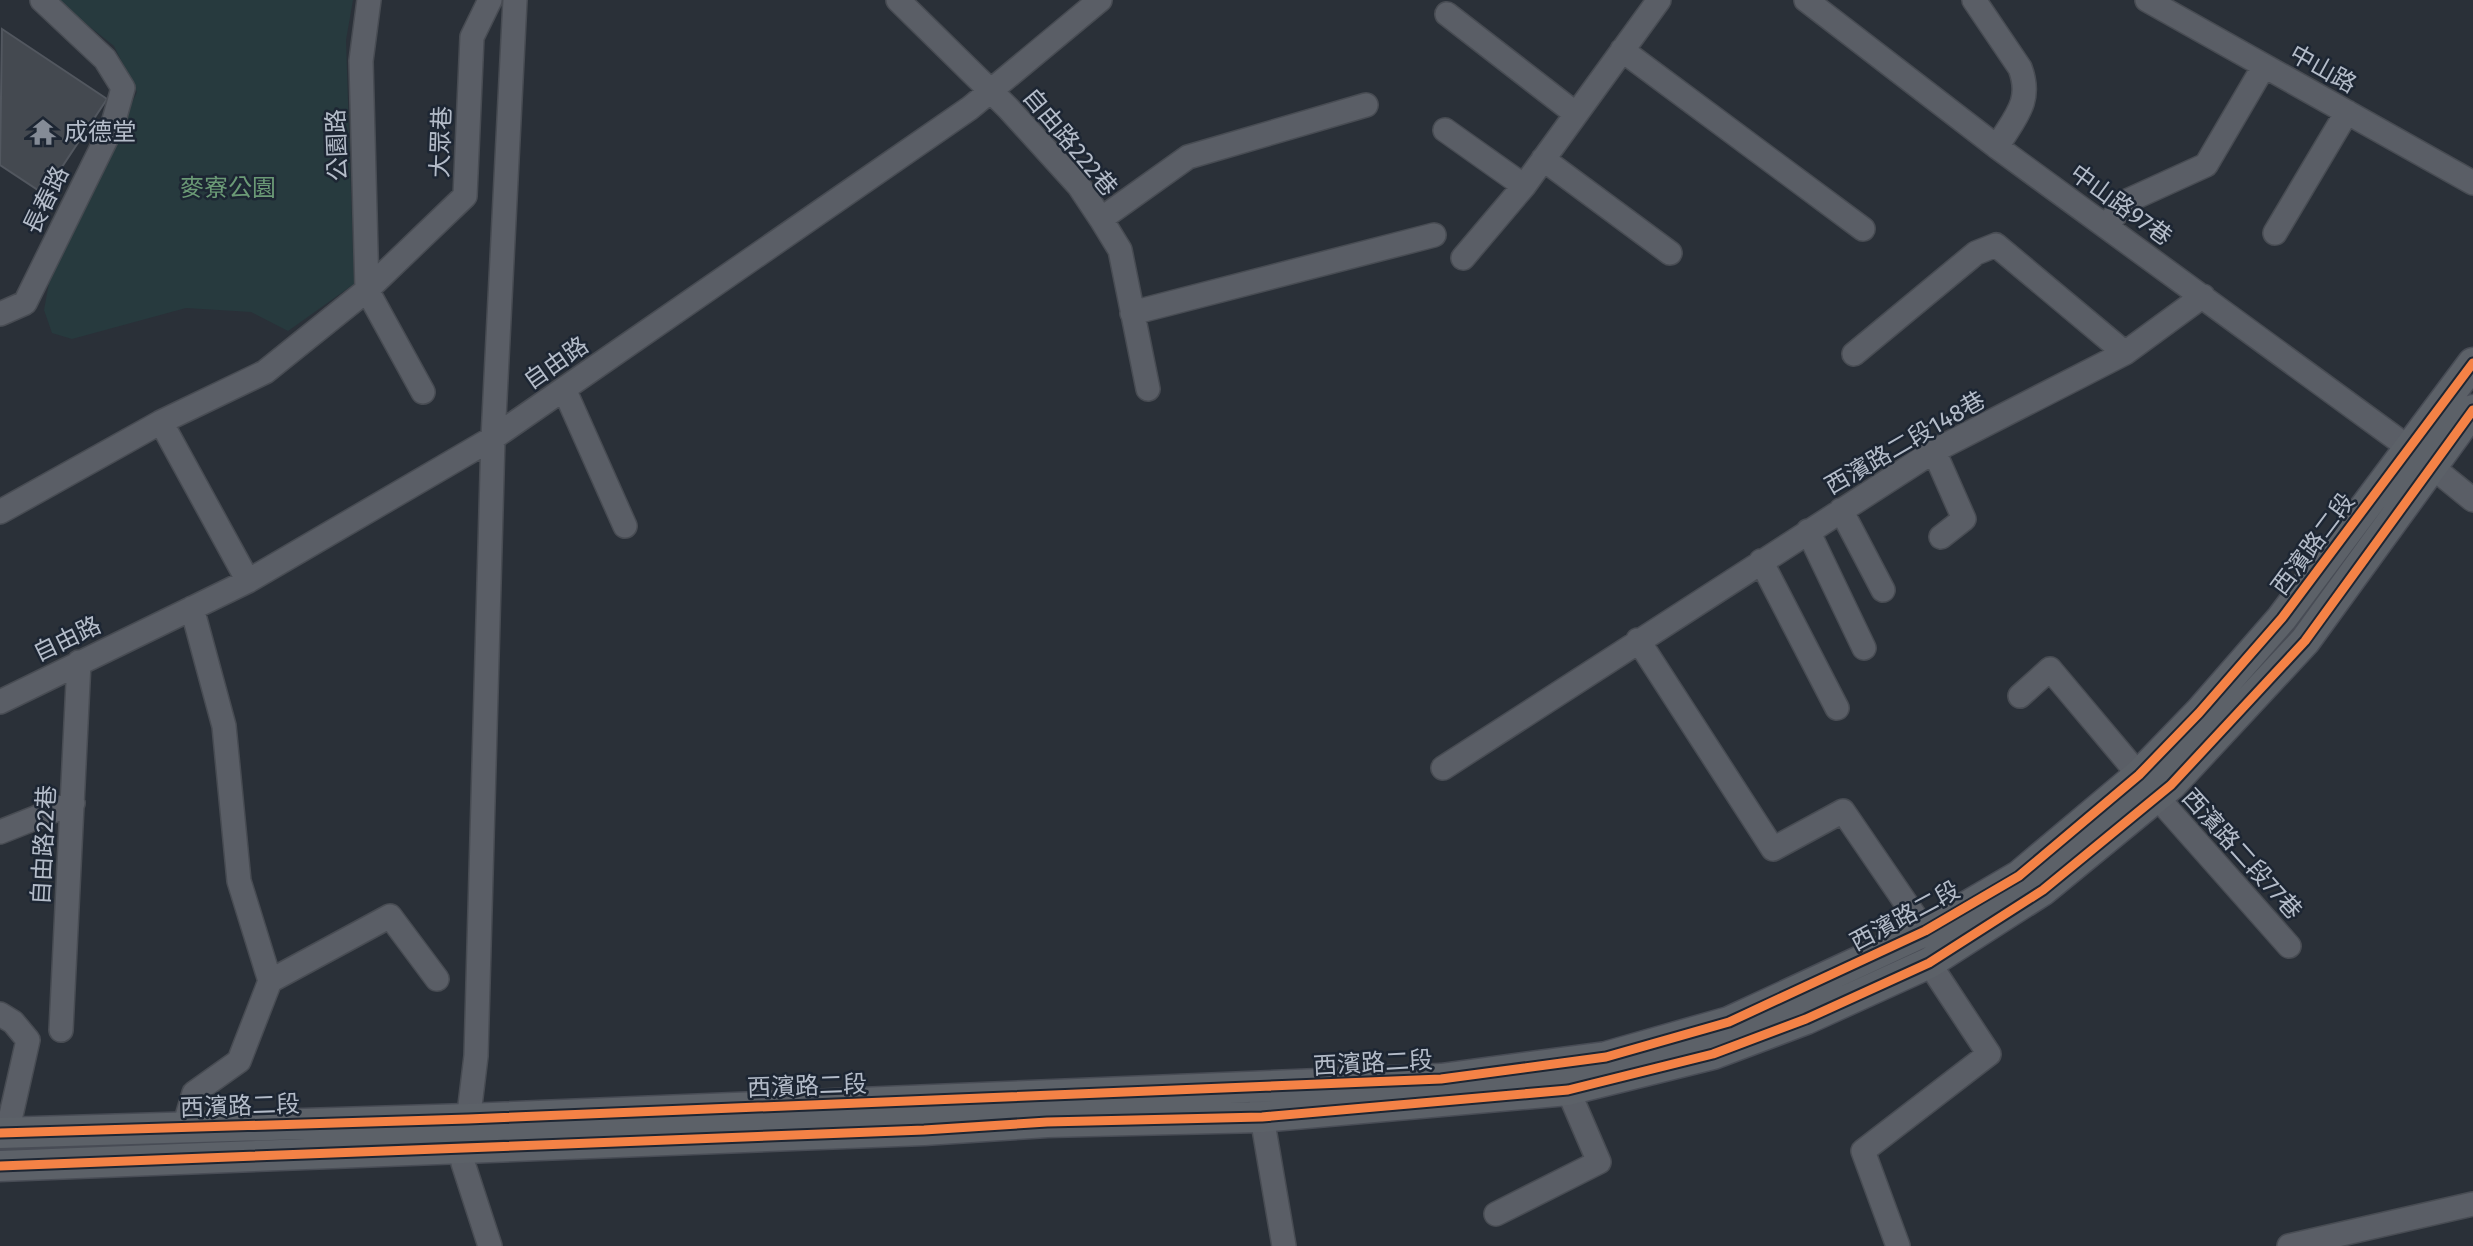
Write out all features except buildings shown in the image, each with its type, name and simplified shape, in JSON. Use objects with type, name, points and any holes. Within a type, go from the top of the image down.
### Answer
[{"type":"main road","name":"西濱路二段","points":[[0,1166],[466,1132],[1441,1079],[1606,1057],[1729,1022],[1925,931],[2019,876],[2148,785],[2199,713],[2281,618],[2473,363]]},
{"type":"main road","name":"西濱路二段","points":[[3,1133],[184,1127],[466,1132],[924,1130],[1047,1122],[1262,1117],[1569,1090],[1713,1054],[1805,1019],[1929,963],[2043,890],[2148,785],[2305,641],[2473,410]]},
{"type":"street","name":"長春路","points":[[0,314],[25,303],[111,127],[123,88],[105,59],[42,0]]},
{"type":"street","name":"公園路","points":[[367,290],[361,61],[369,0]]},
{"type":"street","name":"大眾巷","points":[[367,290],[465,196],[472,37],[490,0]]},
{"type":"street","points":[[490,1246],[463,1163],[476,1056],[493,438],[515,0]]},
{"type":"street","name":"自由路222巷","points":[[898,0],[991,92],[1079,186],[1101,219],[1120,250],[1148,389]]},
{"type":"street","name":"自由路","points":[[0,702],[248,581],[493,438],[991,92],[1101,0]]},
{"type":"street","points":[[1463,258],[1524,186],[1658,0]]},
{"type":"street","name":"中山路97巷","points":[[1806,0],[1997,147],[2409,448],[2473,500]]},
{"type":"street","points":[[1974,0],[2024,79],[2026,97],[1997,147]]},
{"type":"street","name":"中山路","points":[[2147,0],[2171,6],[2264,66],[2473,183]]},
{"type":"street","points":[[1447,14],[1576,114]]},
{"type":"street","points":[[1622,50],[1863,229]]},
{"type":"street","points":[[2106,226],[2127,201],[2206,165],[2264,66]]},
{"type":"street","points":[[1101,219],[1188,157],[1366,105]]},
{"type":"street","points":[[2275,233],[2347,113]]},
{"type":"street","points":[[1445,130],[1524,186]]},
{"type":"street","points":[[1543,159],[1670,253]]},
{"type":"street","points":[[1132,313],[1434,235]]},
{"type":"street","points":[[1854,354],[1976,253],[1996,246],[2125,353]]},
{"type":"street","points":[[0,512],[161,422],[265,372],[367,290],[423,392]]},
{"type":"street","name":"西濱路二段148巷","points":[[1443,768],[1934,451],[2125,353],[2203,296]]},
{"type":"street","points":[[564,389],[625,526]]},
{"type":"street","points":[[161,422],[248,581]]},
{"type":"street","points":[[1934,451],[1964,519],[1941,537]]},
{"type":"street","points":[[1841,510],[1884,590]]},
{"type":"street","points":[[1808,531],[1864,648]]},
{"type":"street","points":[[1761,561],[1837,708]]},
{"type":"street","points":[[184,1127],[194,1093],[239,1061],[270,981],[239,881],[224,726],[192,608]]},
{"type":"street","points":[[1638,640],[1773,849],[1843,811],[1925,931]]},
{"type":"street","name":"自由路22巷","points":[[61,1030],[79,662]]},
{"type":"street","name":"西濱路二段77巷","points":[[2020,696],[2050,669],[2289,946]]},
{"type":"street","points":[[0,832],[73,803]]},
{"type":"street","points":[[270,981],[390,916],[437,979]]},
{"type":"street","points":[[1898,1246],[1863,1151],[1989,1054],[1929,963]]},
{"type":"street","points":[[0,1014],[13,1022],[28,1040],[3,1133]]},
{"type":"street","points":[[1261,1088],[1262,1117],[1284,1246]]},
{"type":"street","points":[[1496,1214],[1599,1162],[1569,1090]]},
{"type":"street","points":[[2289,1246],[2473,1204]]},
{"type":"green space","name":"麥寮公園","points":[[56,0],[353,0],[346,40],[354,284],[288,331],[251,312],[186,308],[72,339],[52,333],[44,310],[49,283],[137,92],[114,46]]},
{"type":"cycle path","points":[[0,1133],[468,1119],[1441,1079],[1606,1057],[1729,1022],[1925,931],[2019,876],[2139,775],[2199,713],[2282,618],[2473,363]]},
{"type":"cycle path","points":[[0,1166],[924,1130],[1047,1122],[1262,1117],[1568,1090],[1713,1054],[1806,1019],[1929,963],[2043,890],[2171,785],[2305,641],[2473,410]]},
{"type":"place","name":"成德堂","points":[[43,132]]}]
